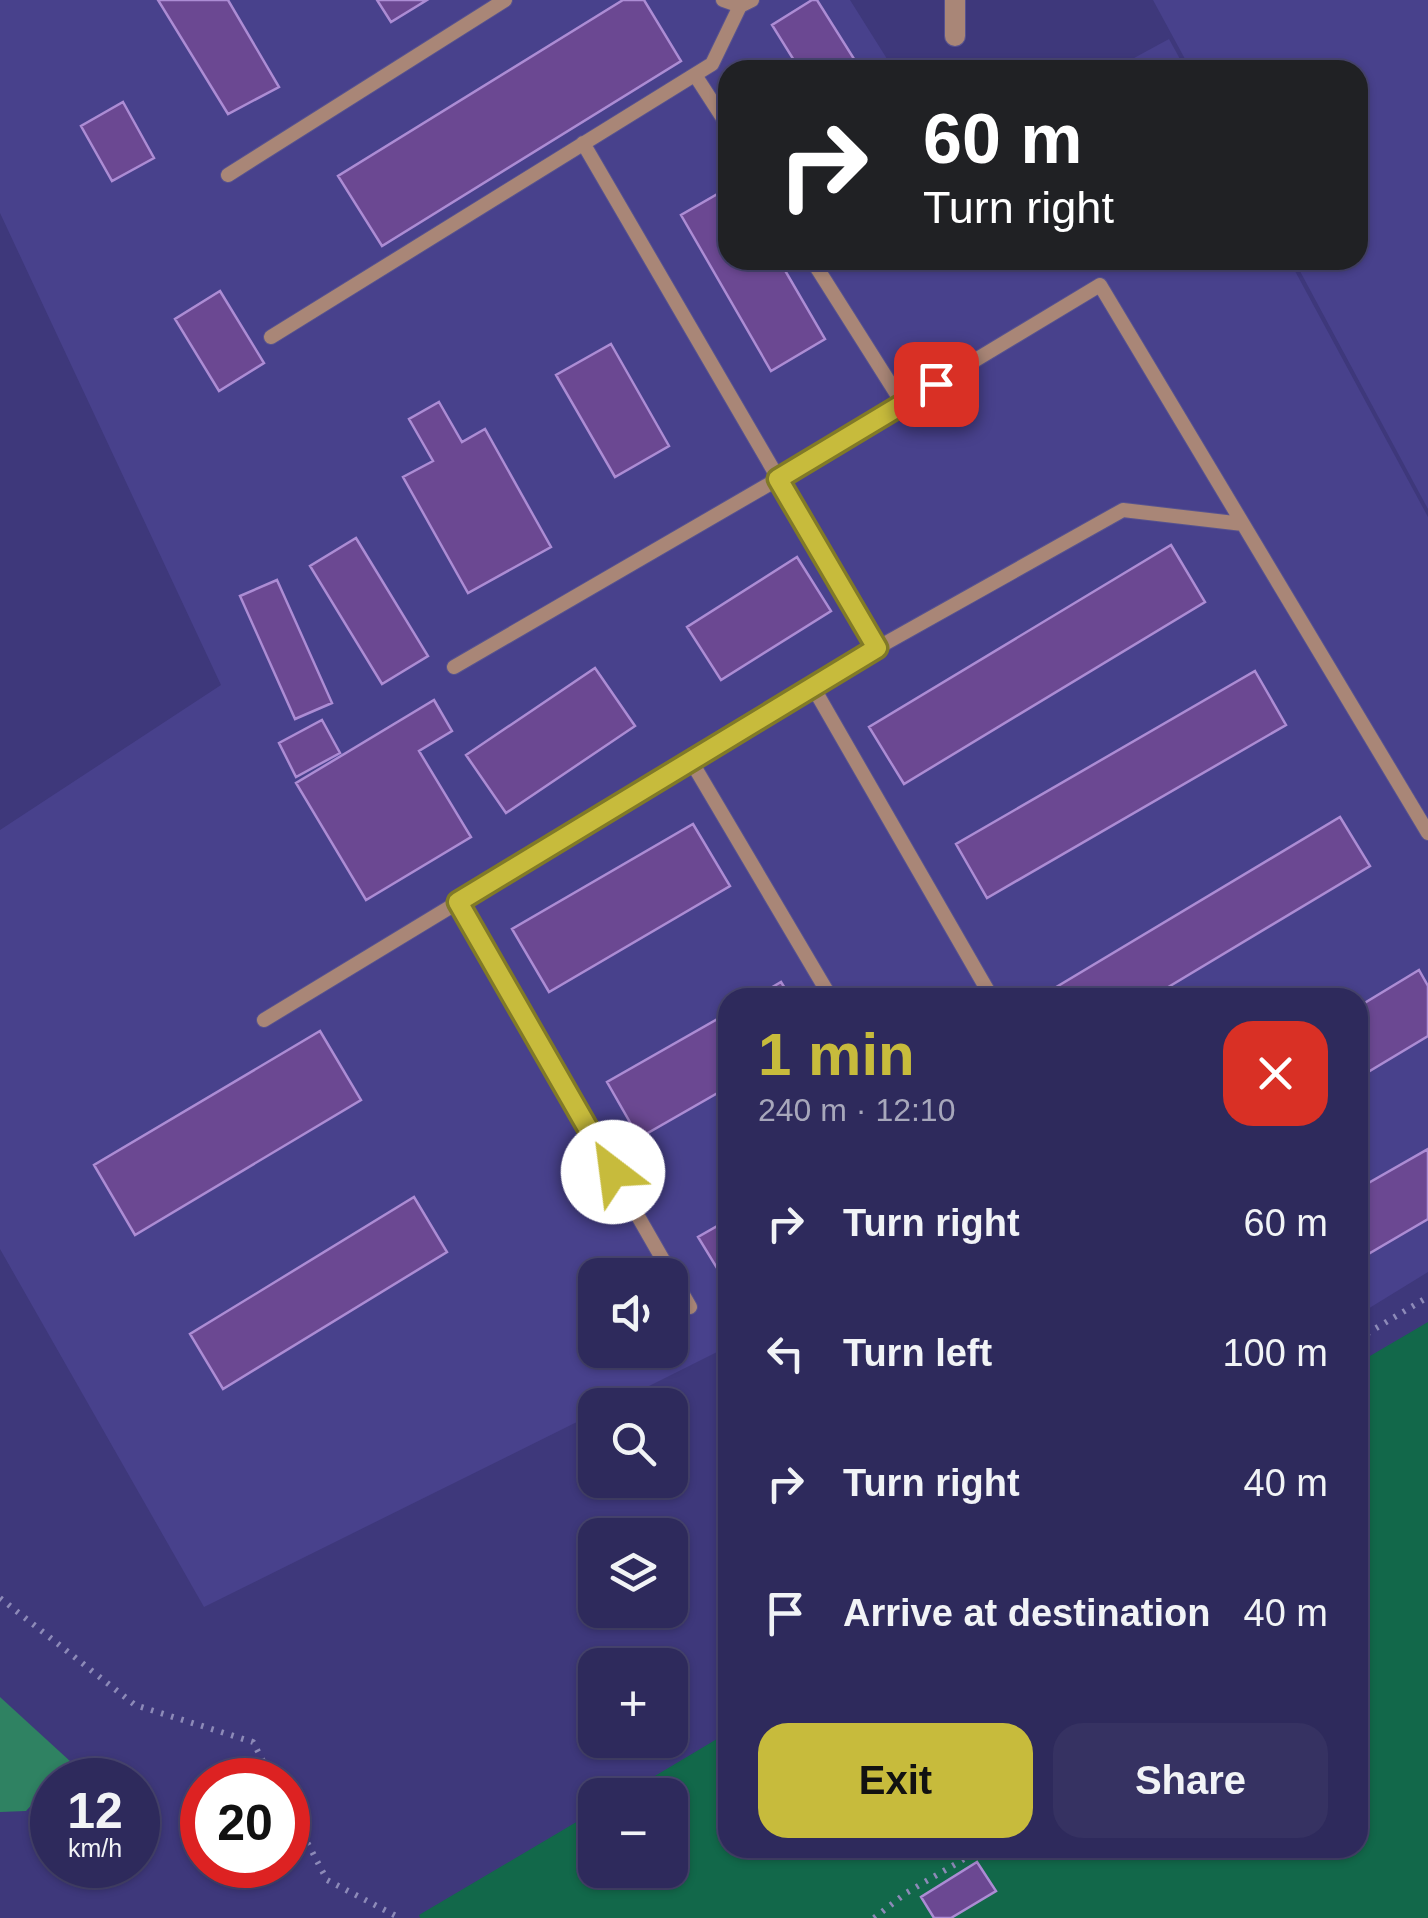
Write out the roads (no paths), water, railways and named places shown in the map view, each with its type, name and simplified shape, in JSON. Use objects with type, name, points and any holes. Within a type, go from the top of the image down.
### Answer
[{"type":"street","points":[[955,0],[955,36]]},
{"type":"lane","points":[[228,175],[505,0]]},
{"type":"lane","points":[[271,336],[712,64],[746,3],[723,0]]},
{"type":"lane","points":[[695,75],[718,111]]},
{"type":"lane","points":[[583,143],[877,648]]},
{"type":"lane","points":[[818,270],[903,404]]},
{"type":"lane","points":[[454,667],[778,479],[1100,284],[1428,833]]},
{"type":"lane","points":[[264,1020],[877,648],[1123,510],[1243,524]]},
{"type":"lane","points":[[813,687],[986,988]]},
{"type":"lane","points":[[691,761],[826,988]]},
{"type":"lane","points":[[458,902],[690,1307]]}]
